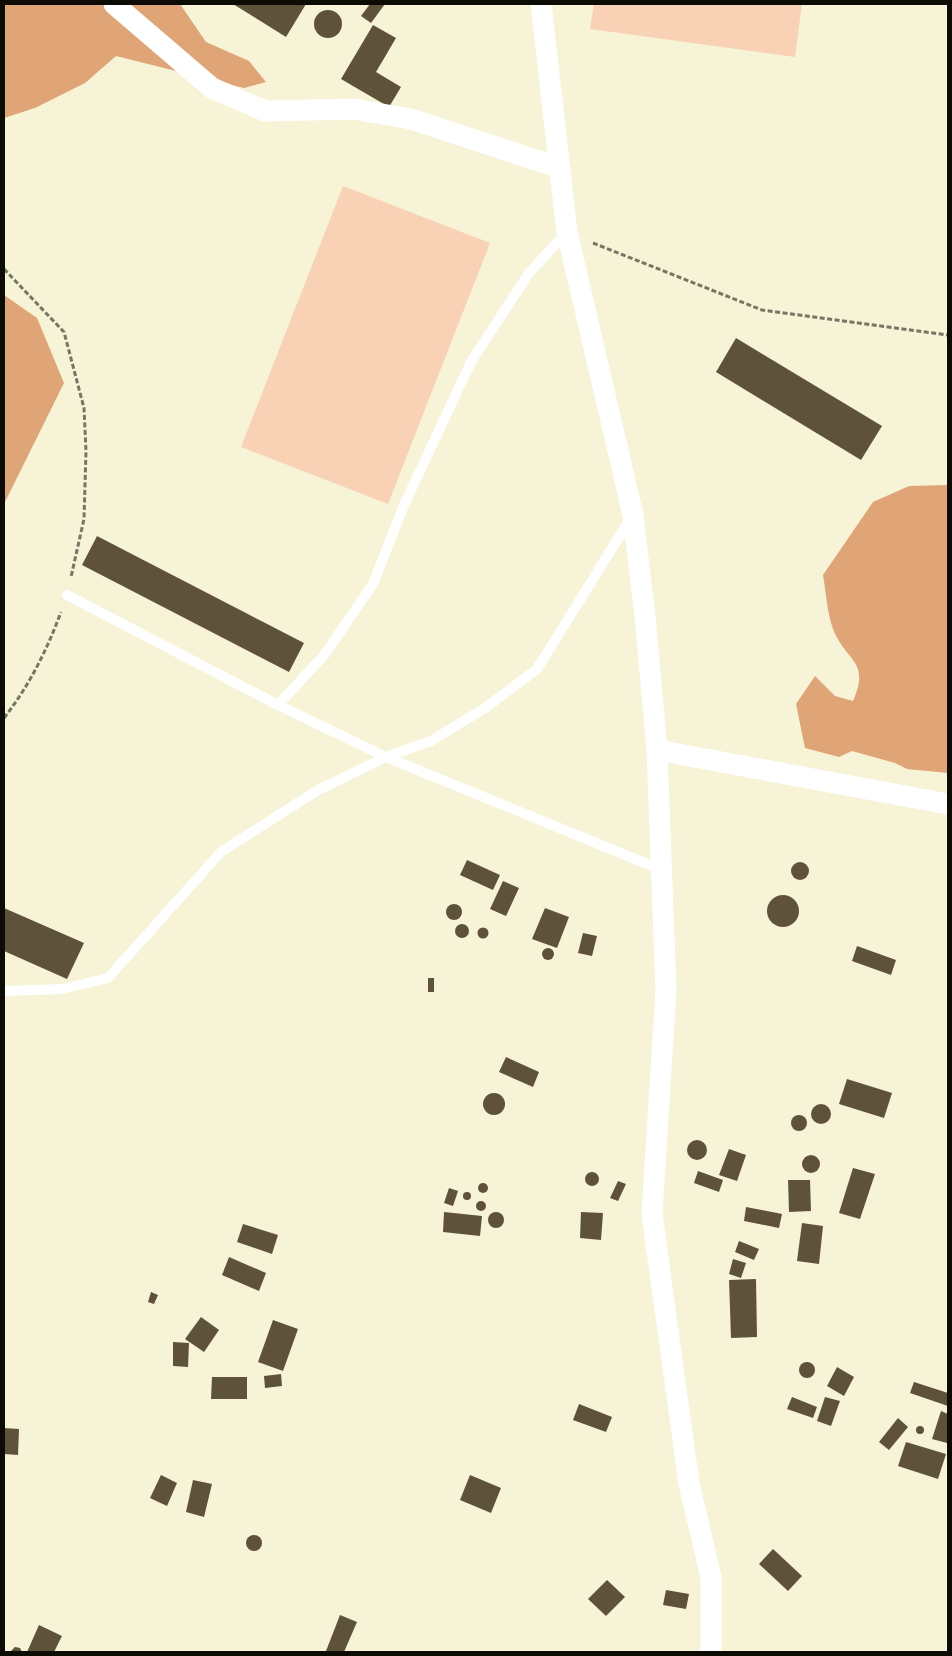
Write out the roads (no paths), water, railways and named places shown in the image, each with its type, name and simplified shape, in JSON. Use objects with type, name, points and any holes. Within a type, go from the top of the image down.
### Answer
[{"type":"street","points":[[114,4],[212,88],[265,111],[353,109],[411,119],[560,168]]},
{"type":"street","points":[[541,4],[567,232],[633,515],[657,750],[666,991],[652,1214],[689,1484],[711,1576],[711,1652]]},
{"type":"street","points":[[657,750],[948,804]]},
{"type":"lane","points":[[278,705],[325,654],[373,584],[404,505],[472,362],[529,273],[567,232]]},
{"type":"lane","points":[[4,991],[62,989],[108,978],[221,852],[318,790],[386,757],[431,741],[485,708],[537,670],[633,515]]},
{"type":"lane","points":[[67,595],[278,705],[386,757],[662,870]]}]
